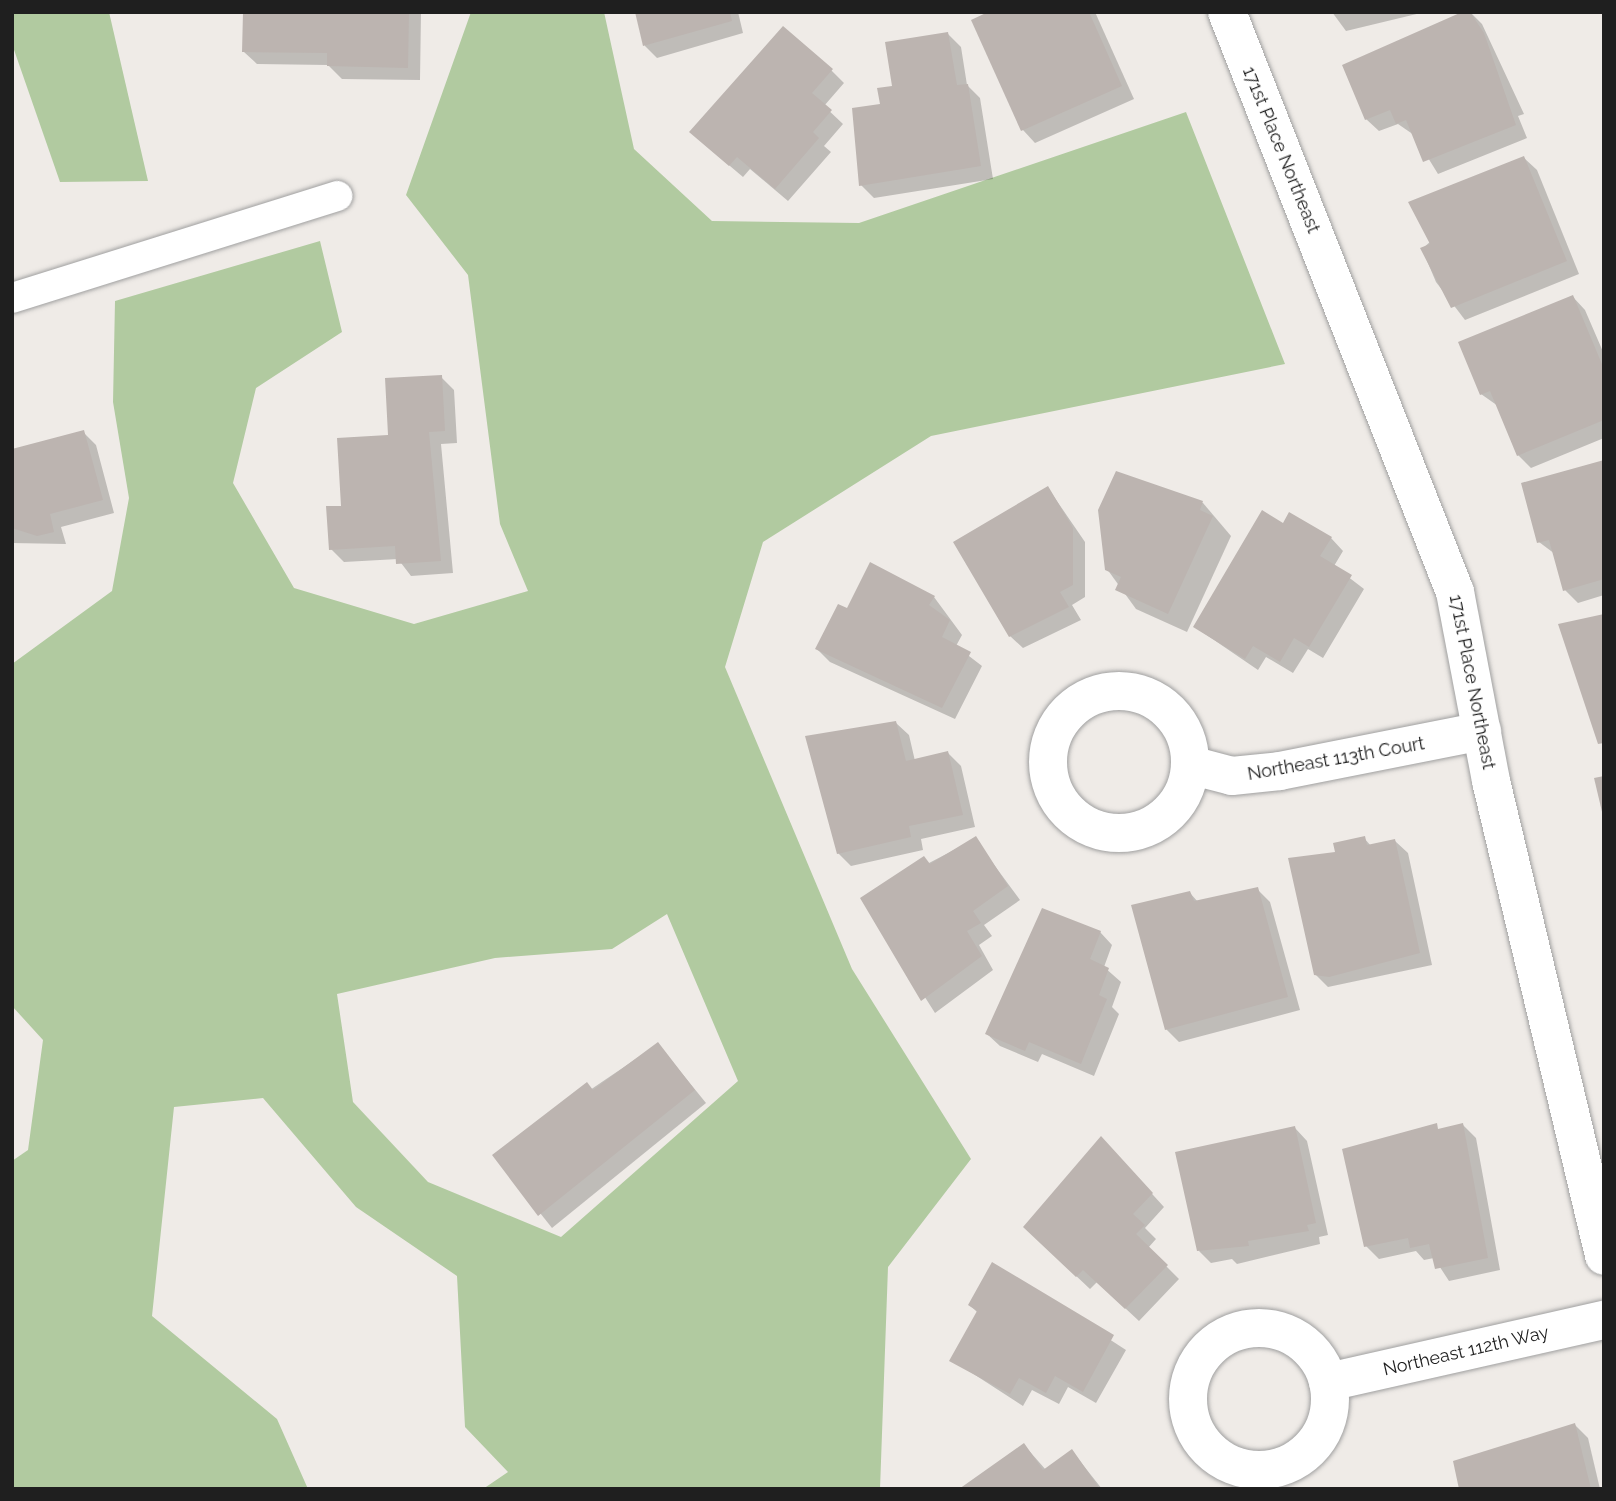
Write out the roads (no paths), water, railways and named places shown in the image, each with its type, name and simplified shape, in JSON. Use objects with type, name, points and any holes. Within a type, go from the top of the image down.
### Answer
[{"type":"street","name":"171st Place Northeast","points":[[1227,12],[1455,592],[1482,730],[1604,1256]]},
{"type":"street","name":"Northeast 113th Court","points":[[1190,765],[1232,776],[1280,771],[1482,730]]},
{"type":"street","name":"Northeast 112th Way","points":[[1328,1382],[1604,1320]]},
{"type":"lane","points":[[12,298],[337,196]]}]
